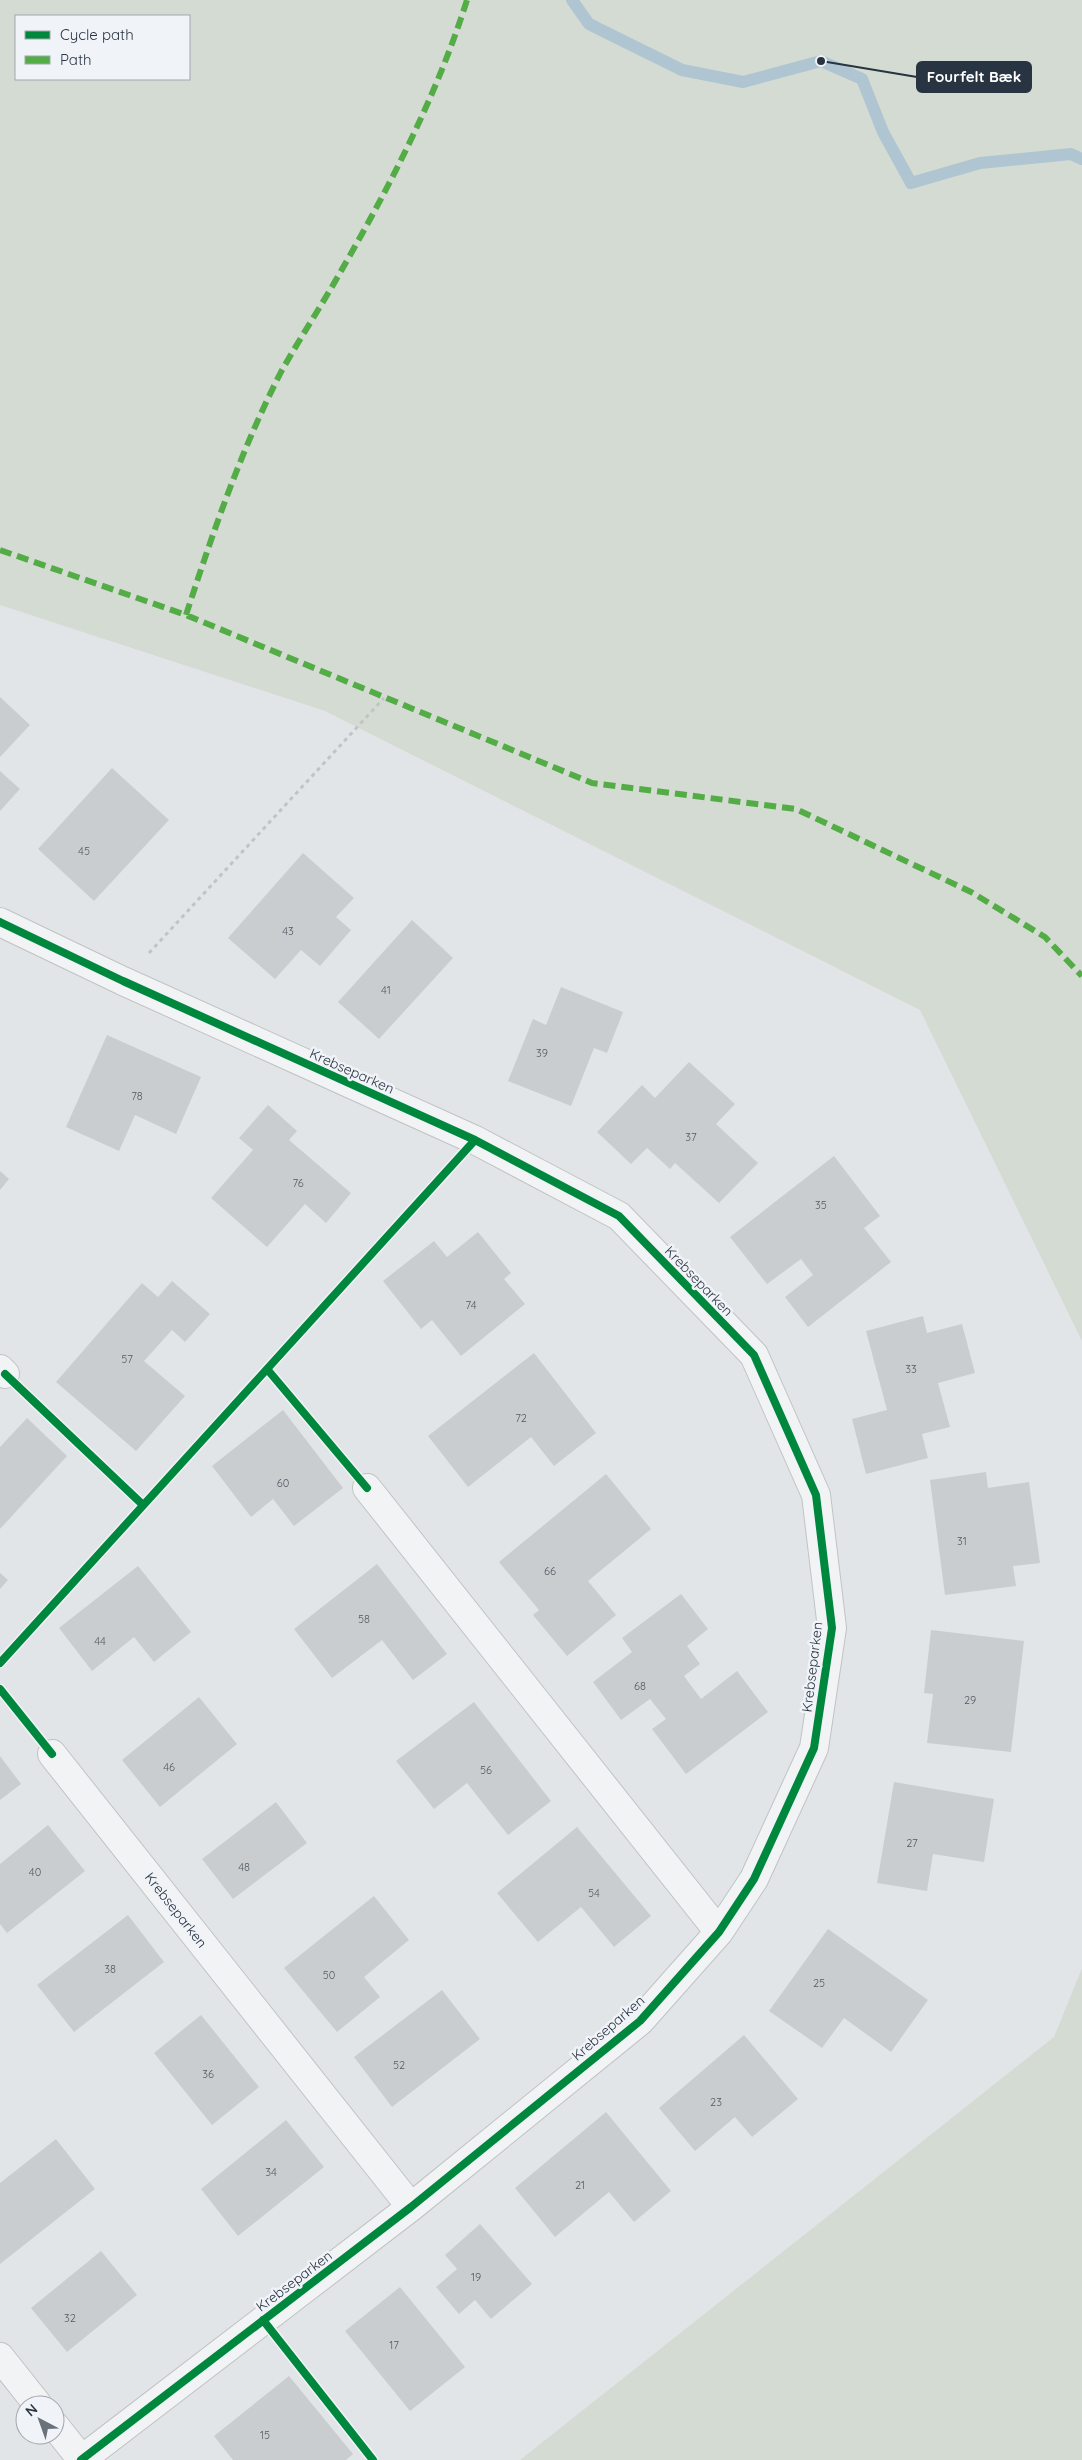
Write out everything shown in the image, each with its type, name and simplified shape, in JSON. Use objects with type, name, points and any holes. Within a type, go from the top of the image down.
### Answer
[{"type":"street","name":"Krebseparken","points":[[0,922],[122,981],[475,1140],[619,1216],[754,1355],[816,1495],[832,1628],[814,1748],[754,1879],[719,1932],[640,2021],[411,2208],[81,2460],[65,2439]]},
{"type":"street","points":[[366,1488],[719,1932]]},
{"type":"street","name":"Krebseparken","points":[[52,1754],[411,2208]]},
{"type":"street","points":[[0,2357],[30,2395]]},
{"type":"path","points":[[122,981],[384,698]]},
{"type":"shaded area","points":[[0,0],[1082,0],[1082,1341],[920,1010],[325,711],[0,605]]},
{"type":"shaded area","points":[[1082,1968],[1082,2460],[520,2460],[1054,2037]]},
{"type":"building","points":[[0,697],[30,725],[0,757]]},
{"type":"building","points":[[112,768],[169,820],[94,901],[38,849]]},
{"type":"building","points":[[0,771],[20,789],[0,811]]},
{"type":"building","points":[[303,853],[354,898],[336,917],[351,930],[320,966],[301,950],[275,979],[228,938]]},
{"type":"building","points":[[412,920],[453,958],[379,1039],[338,1002]]},
{"type":"building","points":[[561,987],[623,1012],[607,1053],[594,1048],[571,1106],[508,1081],[533,1019],[546,1025]]},
{"type":"building","points":[[107,1035],[201,1077],[176,1134],[135,1115],[119,1151],[66,1127]]},
{"type":"building","points":[[689,1062],[735,1104],[716,1124],[758,1163],[719,1203],[675,1163],[670,1169],[647,1148],[631,1164],[597,1132],[642,1085],[655,1098]]},
{"type":"building","points":[[268,1105],[297,1131],[289,1140],[351,1193],[326,1223],[305,1204],[267,1247],[211,1198],[253,1150],[239,1138]]},
{"type":"building","points":[[834,1156],[880,1216],[864,1228],[891,1262],[808,1327],[785,1297],[813,1275],[801,1259],[767,1284],[730,1237]]},
{"type":"building","points":[[0,1171],[9,1179],[0,1190]]},
{"type":"building","points":[[478,1232],[511,1273],[504,1279],[525,1304],[461,1356],[432,1320],[421,1329],[383,1281],[434,1241],[447,1257]]},
{"type":"building","points":[[172,1281],[210,1314],[185,1342],[172,1330],[144,1361],[185,1396],[136,1451],[56,1382],[142,1283],[158,1297]]},
{"type":"building","points":[[923,1316],[927,1333],[962,1324],[975,1373],[938,1383],[950,1427],[922,1434],[928,1458],[866,1474],[852,1419],[887,1410],[866,1331]]},
{"type":"building","points":[[534,1353],[596,1433],[554,1466],[531,1437],[468,1487],[428,1436]]},
{"type":"building","points":[[283,1410],[343,1488],[294,1526],[273,1499],[251,1517],[212,1466]]},
{"type":"building","points":[[27,1418],[67,1456],[0,1529],[0,1447]]},
{"type":"building","points":[[986,1472],[988,1488],[1029,1482],[1040,1563],[1013,1566],[1016,1586],[945,1595],[930,1480]]},
{"type":"building","points":[[606,1474],[651,1529],[588,1581],[616,1615],[567,1656],[533,1615],[539,1610],[499,1562]]},
{"type":"building","points":[[377,1564],[447,1654],[413,1680],[382,1640],[332,1678],[294,1629]]},
{"type":"building","points":[[138,1566],[191,1632],[154,1662],[134,1637],[92,1671],[59,1628]]},
{"type":"building","points":[[0,1573],[8,1580],[0,1589]]},
{"type":"building","points":[[681,1594],[708,1629],[687,1646],[700,1664],[684,1676],[701,1699],[737,1671],[768,1712],[686,1774],[652,1729],[666,1719],[650,1699],[621,1720],[593,1682],[632,1652],[622,1638]]},
{"type":"building","points":[[931,1630],[1024,1641],[1011,1752],[927,1743],[933,1694],[924,1693]]},
{"type":"building","points":[[199,1697],[237,1744],[160,1807],[122,1760]]},
{"type":"building","points":[[474,1702],[551,1801],[508,1835],[467,1783],[434,1809],[396,1761]]},
{"type":"building","points":[[0,1756],[21,1784],[0,1800]]},
{"type":"building","points":[[894,1782],[994,1799],[984,1862],[933,1854],[927,1891],[877,1883]]},
{"type":"building","points":[[276,1802],[307,1843],[233,1899],[202,1859]]},
{"type":"building","points":[[48,1825],[85,1871],[7,1933],[0,1924],[0,1864]]},
{"type":"building","points":[[577,1827],[651,1916],[614,1947],[581,1907],[538,1942],[497,1893]]},
{"type":"building","points":[[374,1896],[409,1940],[364,1977],[380,1997],[337,2032],[284,1968]]},
{"type":"building","points":[[128,1915],[164,1962],[74,2032],[37,1985]]},
{"type":"building","points":[[828,1929],[928,2000],[891,2052],[844,2018],[822,2048],[769,2011]]},
{"type":"building","points":[[442,1990],[480,2039],[392,2107],[354,2057]]},
{"type":"building","points":[[201,2015],[259,2087],[212,2125],[154,2053]]},
{"type":"building","points":[[744,2035],[798,2099],[752,2137],[735,2117],[695,2151],[659,2108]]},
{"type":"building","points":[[606,2112],[671,2191],[634,2222],[609,2192],[555,2237],[515,2188]]},
{"type":"building","points":[[286,2120],[324,2167],[238,2236],[201,2189]]},
{"type":"building","points":[[56,2139],[95,2189],[0,2264],[0,2183]]},
{"type":"building","points":[[480,2224],[532,2284],[491,2319],[475,2300],[459,2314],[436,2287],[457,2269],[445,2255]]},
{"type":"building","points":[[101,2251],[137,2295],[67,2352],[31,2308]]},
{"type":"building","points":[[400,2287],[465,2367],[410,2411],[345,2331]]},
{"type":"building","points":[[289,2376],[353,2454],[346,2460],[233,2460],[214,2436]]},
{"type":"waterway","points":[[572,0],[589,24],[682,70],[743,82],[821,61],[862,79],[883,132],[911,183],[980,163],[1071,154],[1082,159]]},
{"type":"marked path","points":[[186,615],[240,461],[253,431],[281,372],[378,205],[412,138],[442,70],[467,0]]},
{"type":"marked path","points":[[0,550],[186,615],[592,783],[796,809],[971,892],[1045,937],[1082,976]]},
{"type":"cycle path","points":[[0,922],[123,981],[475,1140],[619,1216],[754,1355],[816,1495],[832,1628],[814,1748],[754,1879],[719,1932],[640,2021],[411,2207],[81,2460]]},
{"type":"cycle path","points":[[0,1663],[475,1140]]},
{"type":"cycle path","points":[[267,1369],[367,1488]]},
{"type":"cycle path","points":[[5,1374],[143,1505]]},
{"type":"cycle path","points":[[0,1689],[52,1754]]},
{"type":"cycle path","points":[[263,2320],[373,2460]]},
{"type":"place","name":"Fourfelt Bæk","points":[[821,61]]}]
